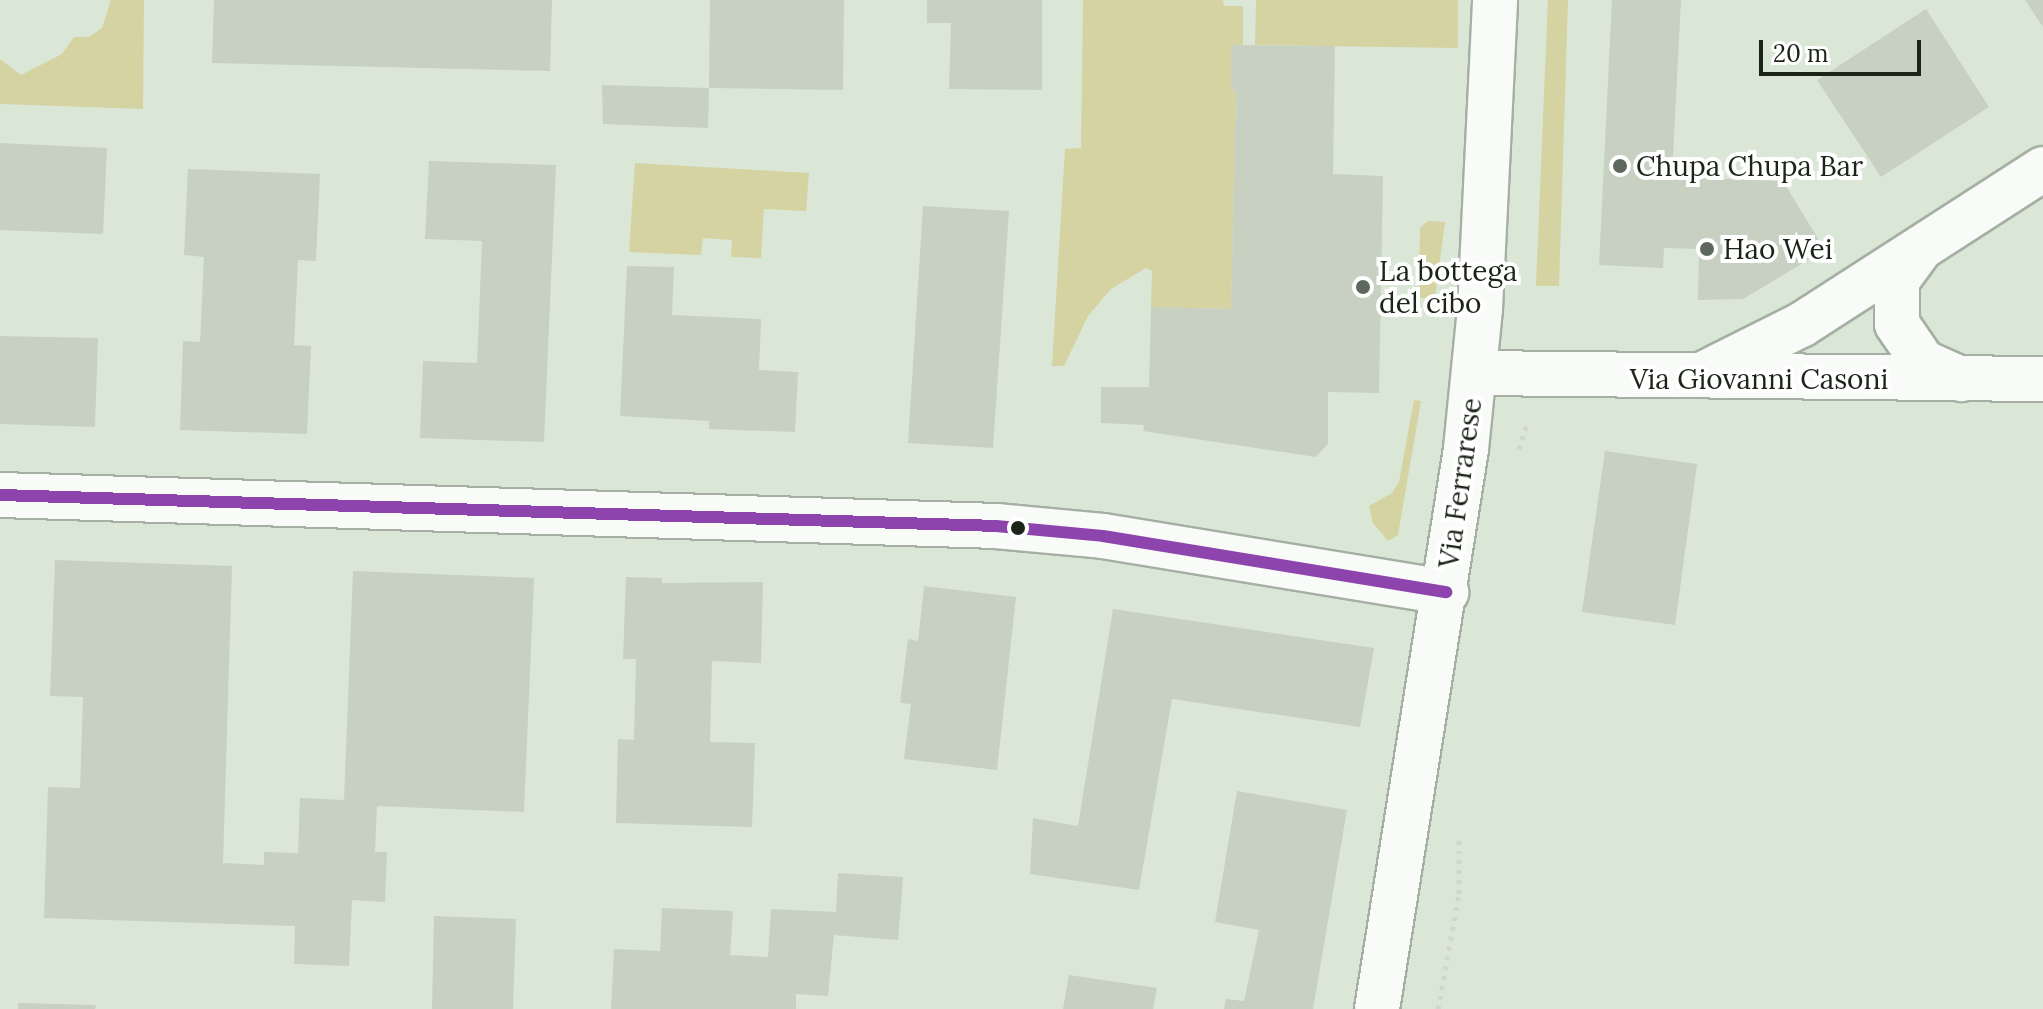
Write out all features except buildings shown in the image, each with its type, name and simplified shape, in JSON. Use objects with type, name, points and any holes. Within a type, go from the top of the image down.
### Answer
[{"type":"street","name":"Via Ferrarese","points":[[1377,1009],[1446,592],[1475,373],[1495,0]]},
{"type":"street","points":[[1685,377],[1769,344],[2043,169]]},
{"type":"street","points":[[1921,247],[1897,281],[1897,324],[1923,362],[1966,381]]},
{"type":"street","name":"Via Giovanni Casoni","points":[[1475,373],[1966,381],[2043,379]]},
{"type":"street","points":[[0,495],[996,526],[1103,536],[1446,592]]},
{"type":"shaded area","points":[[111,0],[144,0],[143,109],[0,104],[0,59],[21,75],[62,54],[74,37],[89,37],[102,28]]},
{"type":"shaded area","points":[[1083,0],[1223,0],[1224,6],[1243,6],[1243,45],[1231,45],[1231,89],[1236,90],[1231,309],[1151,307],[1152,271],[1146,268],[1111,289],[1088,316],[1064,366],[1052,366],[1065,149],[1081,148]]},
{"type":"shaded area","points":[[1256,0],[1458,0],[1458,48],[1255,45]]},
{"type":"shaded area","points":[[1548,0],[1568,0],[1559,286],[1536,286]]},
{"type":"shaded area","points":[[635,163],[809,173],[806,211],[764,209],[761,258],[731,257],[732,240],[703,238],[701,255],[629,252]]},
{"type":"shaded area","points":[[1428,221],[1445,222],[1435,298],[1419,298],[1420,228]]},
{"type":"shaded area","points":[[1414,400],[1421,401],[1398,535],[1388,541],[1373,523],[1369,506],[1392,493],[1399,482]]},
{"type":"transit line","points":[[0,495],[996,526],[1103,536],[1446,592]]},
{"type":"place","name":"Chupa Chupa Bar","points":[[1620,166]]},
{"type":"place","name":"Hao Wei","points":[[1707,249]]},
{"type":"place","name":"La bottega del cibo","points":[[1363,287]]}]
